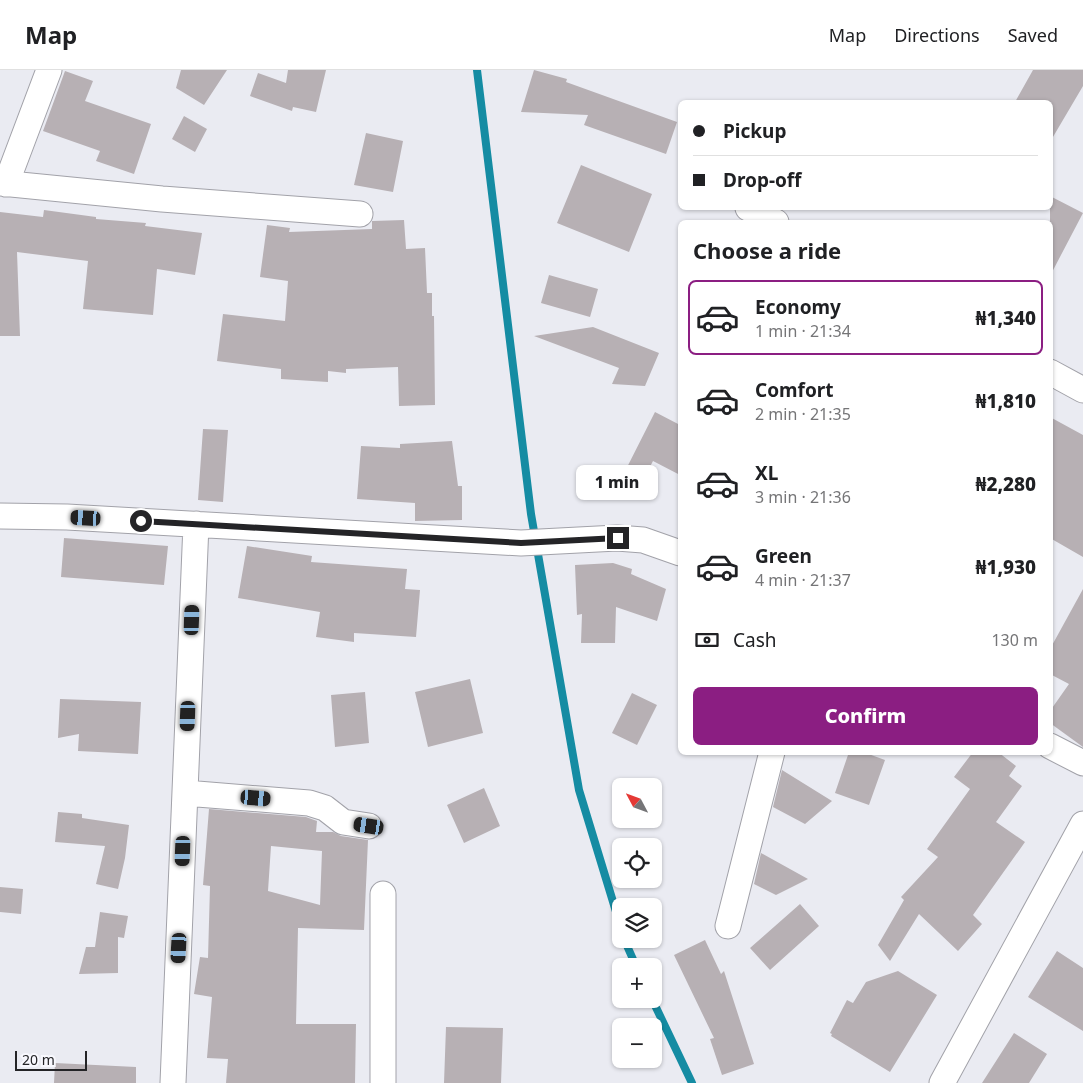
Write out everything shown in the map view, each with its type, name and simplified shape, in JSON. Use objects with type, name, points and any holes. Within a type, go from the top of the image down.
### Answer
[{"type":"street","points":[[49,70],[3,184],[162,199],[360,214]]},
{"type":"street","points":[[752,210],[772,220]]},
{"type":"street","points":[[1053,374],[1083,390]]},
{"type":"street","points":[[0,516],[67,517],[521,543],[618,538],[643,540],[678,552]]},
{"type":"street","points":[[174,1083],[196,524]]},
{"type":"street","points":[[1053,748],[1083,763]]},
{"type":"street","points":[[728,926],[771,755]]},
{"type":"street","points":[[185,792],[309,803],[324,808],[343,822],[369,826]]},
{"type":"street","points":[[942,1083],[1083,824]]},
{"type":"street","points":[[383,894],[383,1083]]},
{"type":"building","points":[[181,70],[227,70],[204,105],[176,88]]},
{"type":"building","points":[[288,70],[326,70],[316,112],[293,107],[292,111],[250,96],[258,73],[286,83]]},
{"type":"building","points":[[534,70],[567,79],[566,82],[677,122],[666,154],[584,125],[588,115],[521,112]]},
{"type":"building","points":[[1033,70],[1083,70],[1083,86],[1053,137],[1053,100],[1016,100]]},
{"type":"building","points":[[65,71],[93,81],[85,101],[151,124],[134,174],[96,161],[100,151],[43,131]]},
{"type":"building","points":[[184,116],[207,129],[195,152],[172,139]]},
{"type":"building","points":[[366,133],[403,141],[393,192],[354,185]]},
{"type":"building","points":[[581,165],[652,194],[629,252],[557,223]]},
{"type":"building","points":[[1053,198],[1083,213],[1053,270],[1053,220],[1050,220],[1050,210],[1053,210]]},
{"type":"building","points":[[44,210],[96,217],[96,219],[146,223],[145,226],[202,233],[195,275],[157,269],[153,315],[83,309],[88,261],[17,252],[20,336],[0,336],[0,212],[43,217]]},
{"type":"building","points":[[404,220],[406,249],[425,248],[427,293],[432,293],[432,316],[434,316],[435,405],[399,406],[398,367],[346,369],[346,373],[328,371],[328,382],[281,379],[281,369],[217,361],[223,314],[285,321],[288,281],[260,277],[267,225],[290,228],[289,232],[372,229],[372,221]]},
{"type":"building","points":[[549,275],[598,289],[590,317],[541,303]]},
{"type":"building","points":[[593,327],[659,353],[645,386],[612,384],[619,368],[534,336]]},
{"type":"building","points":[[655,412],[678,424],[678,474],[653,461],[633,500],[615,491]]},
{"type":"building","points":[[1053,419],[1083,435],[1083,557],[1053,540]]},
{"type":"building","points":[[203,429],[228,430],[223,502],[198,500]]},
{"type":"building","points":[[452,441],[458,486],[462,486],[462,520],[415,521],[415,503],[357,499],[361,446],[400,448],[400,444]]},
{"type":"building","points":[[64,538],[168,546],[164,585],[61,577]]},
{"type":"building","points":[[247,546],[312,556],[311,562],[407,569],[405,589],[420,590],[416,637],[354,633],[354,642],[316,637],[320,612],[238,598]]},
{"type":"building","points":[[613,563],[632,569],[631,574],[666,589],[657,621],[616,607],[615,643],[581,643],[582,614],[577,615],[575,565]]},
{"type":"building","points":[[1083,589],[1083,747],[1053,725],[1053,707],[1069,684],[1053,676],[1053,644]]},
{"type":"building","points":[[470,679],[483,733],[428,747],[415,692]]},
{"type":"building","points":[[365,692],[369,743],[335,747],[331,695]]},
{"type":"building","points":[[632,693],[657,705],[637,745],[612,733]]},
{"type":"building","points":[[60,699],[141,702],[138,754],[78,751],[79,734],[58,738]]},
{"type":"building","points":[[848,755],[871,755],[885,760],[869,805],[835,793]]},
{"type":"building","points":[[971,755],[1002,755],[1016,766],[1009,776],[1022,786],[996,822],[1025,842],[973,915],[982,924],[958,951],[919,914],[890,961],[878,945],[904,900],[901,897],[938,857],[927,849],[970,789],[954,777]]},
{"type":"building","points":[[782,770],[832,801],[805,824],[773,807]]},
{"type":"building","points":[[484,788],[500,826],[464,843],[447,805]]},
{"type":"building","points":[[209,809],[306,817],[317,821],[316,832],[333,832],[341,836],[368,840],[364,930],[298,928],[296,1024],[356,1024],[355,1083],[226,1083],[228,1059],[207,1058],[212,997],[194,994],[200,957],[208,958],[210,886],[203,885]],"holes":[[[271,846],[322,851],[320,905],[268,891]]]},
{"type":"building","points":[[58,812],[82,814],[82,818],[129,825],[125,858],[118,889],[96,884],[105,846],[55,842]]},
{"type":"building","points":[[761,853],[808,879],[776,895],[754,884]]},
{"type":"building","points":[[0,887],[23,889],[21,914],[0,912]]},
{"type":"building","points":[[800,904],[819,926],[770,970],[750,948]]},
{"type":"building","points":[[100,912],[128,916],[124,938],[118,937],[118,973],[79,974],[86,947],[95,947]]},
{"type":"building","points":[[705,940],[721,974],[724,971],[754,1064],[722,1075],[710,1039],[714,1038],[674,955]]},
{"type":"building","points":[[1057,951],[1083,968],[1083,1031],[1028,997]]},
{"type":"building","points":[[898,971],[937,995],[890,1072],[831,1036],[832,1034],[830,1033],[847,1000],[853,1003],[866,982]]},
{"type":"building","points":[[446,1027],[503,1028],[501,1083],[444,1083]]},
{"type":"building","points":[[1014,1033],[1047,1054],[1029,1083],[982,1083]]},
{"type":"building","points":[[55,1063],[136,1067],[136,1083],[54,1083]]},
{"type":"waterway","points":[[477,70],[531,514],[579,790],[612,898]]},
{"type":"waterway","points":[[628,948],[632,958]]},
{"type":"waterway","points":[[656,1008],[692,1083]]},
{"type":"route","points":[[141,521],[521,543],[618,538]]}]
